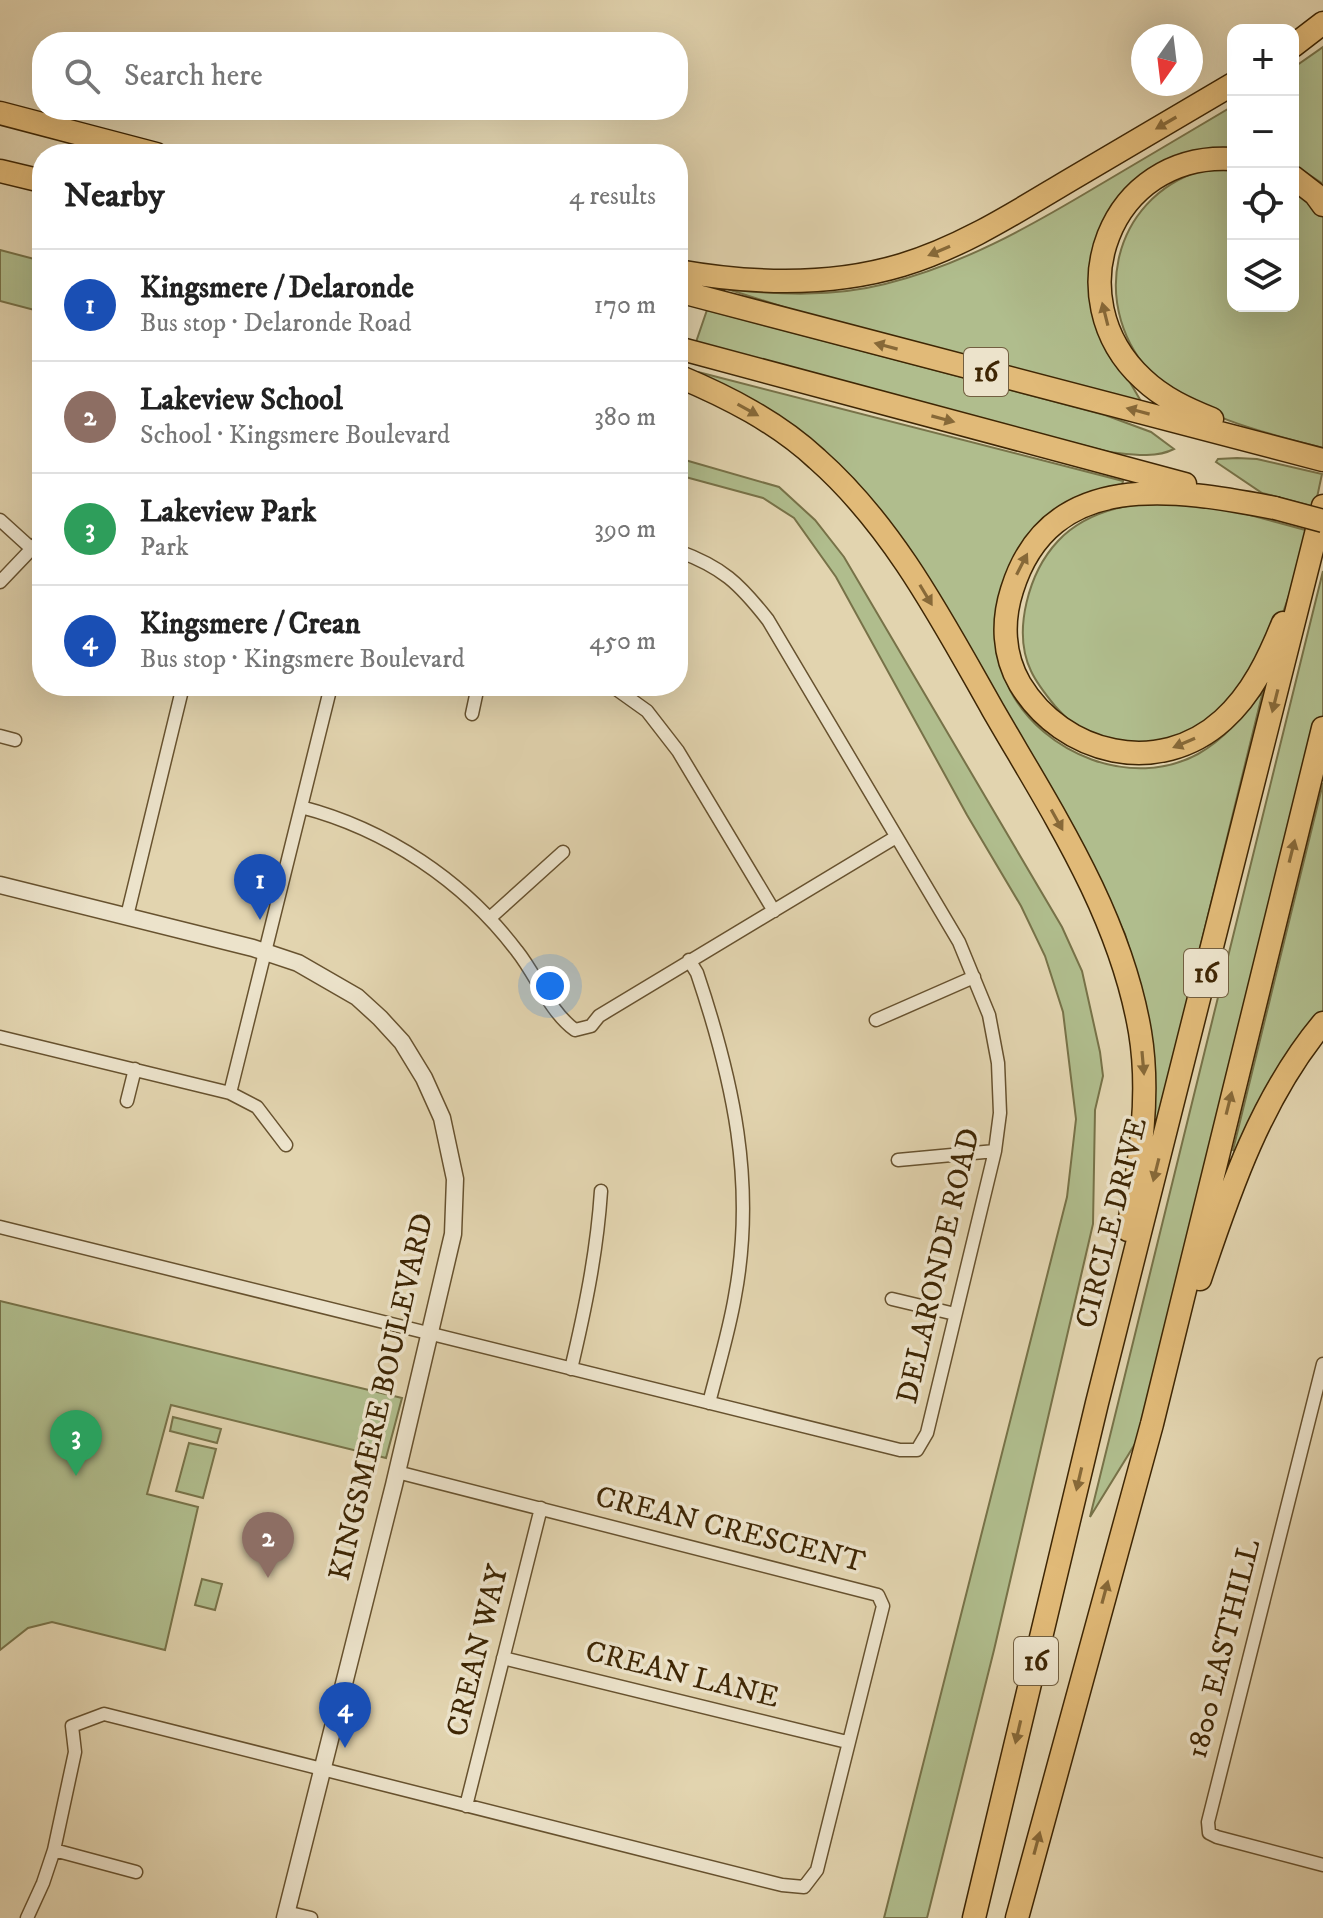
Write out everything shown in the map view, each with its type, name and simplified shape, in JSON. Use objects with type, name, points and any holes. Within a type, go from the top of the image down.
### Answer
[{"type":"highway","points":[[1299,41],[1323,23]]},
{"type":"highway","points":[[688,273],[720,279],[780,282],[850,276],[900,266],[947,248],[1010,216],[1227,88]]},
{"type":"highway","points":[[0,113],[118,144]]},
{"type":"highway","points":[[1227,159],[1177,165],[1144,184],[1133,195],[1110,228],[1104,246],[1100,286],[1102,305],[1115,342],[1127,362],[1151,386],[1182,407],[1295,452]]},
{"type":"highway","points":[[0,171],[32,179]]},
{"type":"highway","points":[[1299,182],[1323,205]]},
{"type":"highway","name":"16","points":[[688,294],[1323,460]]},
{"type":"highway","name":"16","points":[[688,351],[1323,521]]},
{"type":"highway","points":[[688,381],[749,410],[794,439],[841,483],[886,535],[984,694],[1097,896],[1133,997],[1144,1060],[1145,1090],[1135,1188],[1097,1403]]},
{"type":"highway","points":[[1275,508],[1210,496],[1154,491],[1105,498],[1083,505],[1061,518],[1041,534],[1026,555],[1008,602],[1005,628],[1009,656],[1018,681],[1032,701],[1054,723],[1072,735],[1095,747],[1121,753],[1167,750],[1203,735],[1235,707],[1263,667],[1314,544],[1323,506]]},
{"type":"highway","name":"CIRCLE DRIVE","points":[[974,1918],[1097,1403],[1314,544]]},
{"type":"highway","name":"16","points":[[1017,1918],[1152,1424],[1323,728]]},
{"type":"highway","points":[[1152,1424],[1210,1249],[1255,1133],[1289,1071],[1323,1023]]},
{"type":"street","points":[[0,520],[32,549],[0,582]]},
{"type":"street","name":"DELARONDE ROAD","points":[[0,1227],[900,1450],[917,1450],[927,1433],[995,1151],[1000,1113],[998,1063],[989,1015],[959,942],[768,620],[745,591],[711,563],[688,555]]},
{"type":"street","points":[[127,916],[181,696]]},
{"type":"street","points":[[230,1093],[329,696]]},
{"type":"street","points":[[472,714],[476,696]]},
{"type":"street","points":[[626,696],[647,711],[678,751],[774,911]]},
{"type":"street","points":[[0,736],[15,740]]},
{"type":"street","points":[[301,807],[343,820],[397,846],[449,881],[491,917],[520,953],[562,1020],[575,1030],[591,1026],[599,1016],[689,960],[896,837]]},
{"type":"street","points":[[491,917],[563,852]]},
{"type":"street","name":"KINGSMERE BOULEVARD","points":[[0,885],[266,952],[298,963],[357,997],[380,1018],[402,1042],[439,1111],[455,1179],[453,1234],[286,1915]]},
{"type":"street","points":[[689,960],[697,973],[725,1062],[736,1113],[743,1173],[743,1236],[736,1295],[709,1403]]},
{"type":"street","points":[[876,1020],[974,977]]},
{"type":"street","points":[[0,1037],[230,1093],[257,1107],[286,1145]]},
{"type":"street","points":[[127,1101],[135,1069]]},
{"type":"street","points":[[898,1160],[995,1151]]},
{"type":"street","points":[[571,1369],[598,1237],[601,1191]]},
{"type":"street","points":[[892,1299],[955,1314]]},
{"type":"street","name":"1800 EASTHILL","points":[[1323,1366],[1208,1822],[1209,1833],[1217,1837],[1323,1865]]},
{"type":"street","name":"CREAN CRESCENT","points":[[54,1850],[75,1752],[72,1726],[104,1714],[782,1885],[804,1887],[817,1870],[883,1606],[878,1595],[397,1472]]},
{"type":"street","name":"CREAN WAY","points":[[466,1806],[541,1508]]},
{"type":"street","name":"CREAN LANE","points":[[503,1658],[847,1742]]},
{"type":"street","points":[[27,1918],[54,1850],[136,1872]]},
{"type":"street","points":[[286,1915],[311,1918]]},
{"type":"green space","points":[[1323,47],[1323,184],[1299,168],[1299,64]]},
{"type":"green space","points":[[1227,110],[1227,148],[1183,156],[1116,205],[1103,336],[1142,403],[796,311],[727,289],[826,293],[885,284],[968,256],[1046,216]]},
{"type":"green space","points":[[1227,168],[1227,312],[1299,312],[1299,191],[1323,217],[1323,448],[1234,422],[1171,391],[1155,377],[1134,350],[1121,321],[1116,290],[1119,259],[1129,230],[1146,205],[1171,184],[1203,170]]},
{"type":"green space","points":[[0,250],[32,258],[32,309],[0,301]]},
{"type":"green space","points":[[707,310],[1105,415],[1151,432],[1174,449],[1150,455],[1109,452],[695,345]]},
{"type":"green space","points":[[698,372],[1123,481],[1122,485],[1026,542],[1012,561],[1003,589],[1000,646],[1006,681],[1025,713],[1044,732],[1067,748],[1092,760],[1118,766],[1145,768],[1172,764],[1198,754],[1217,741],[1263,691],[1154,1136],[1138,978],[1125,934],[1097,876],[899,540]]},
{"type":"green space","points":[[1218,459],[1257,459],[1322,474],[1315,507],[1262,493],[1216,462]]},
{"type":"green space","points":[[688,461],[779,487],[815,520],[844,557],[1062,927],[1082,971],[1103,1076],[1095,1110],[1093,1224],[994,1650],[927,1918],[884,1918],[1067,1197],[1076,1119],[1063,1012],[1045,956],[1021,906],[967,815],[836,577],[794,518],[763,498],[688,478]]},
{"type":"green space","points":[[1182,501],[1235,511],[1309,531],[1275,634],[1244,688],[1225,707],[1187,734],[1160,744],[1147,745],[1091,736],[1058,710],[1031,671],[1023,638],[1026,603],[1032,585],[1058,541],[1085,521],[1132,505]]},
{"type":"green space","points":[[1323,571],[1323,719],[1138,1439],[1090,1517]]},
{"type":"green space","points":[[1323,783],[1323,1013],[1236,1151],[1233,1150]]},
{"type":"green space","points":[[0,1301],[402,1398],[386,1458],[171,1405],[147,1494],[198,1507],[165,1650],[52,1622],[28,1628],[0,1650]]},
{"type":"green space","points":[[173,1417],[221,1429],[217,1443],[170,1431]]},
{"type":"green space","points":[[189,1443],[216,1449],[203,1498],[176,1491]]},
{"type":"green space","points":[[202,1579],[222,1584],[215,1610],[195,1605]]},
{"type":"place","name":"Kingsmere / Delaronde","points":[[260,920]]},
{"type":"place","name":"Lakeview Park","points":[[76,1476]]},
{"type":"place","name":"Lakeview School","points":[[268,1578]]},
{"type":"place","name":"Kingsmere / Crean","points":[[345,1748]]}]
